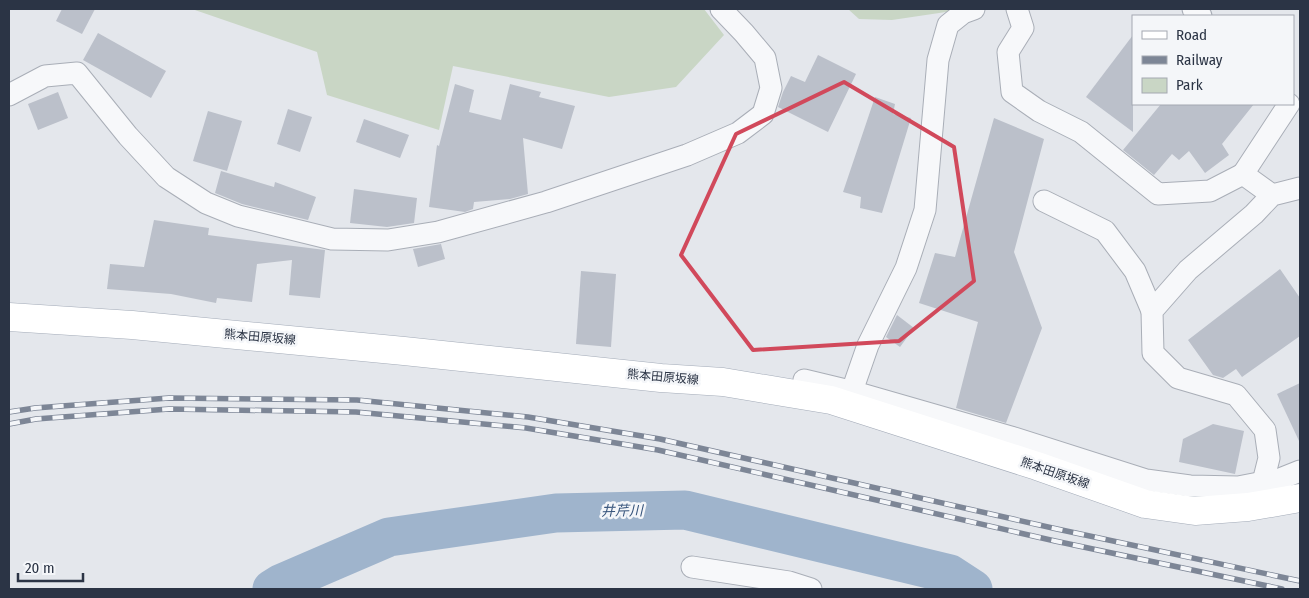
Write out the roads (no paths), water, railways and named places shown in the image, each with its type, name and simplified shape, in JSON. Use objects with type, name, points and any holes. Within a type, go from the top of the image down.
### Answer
[{"type":"main road","name":"熊本田原坂線","points":[[9,317],[151,326],[662,378],[723,382],[831,400],[1037,466],[1145,504],[1195,512],[1248,507],[1300,498]]},
{"type":"street","points":[[9,95],[45,76],[77,73],[128,136],[166,177],[206,203],[238,216],[332,240],[388,240],[438,232],[546,202],[687,155],[738,133],[763,114],[771,88],[765,58],[721,9]]},
{"type":"street","points":[[852,391],[868,345],[906,268],[925,210],[938,60],[948,25],[963,13],[974,9]]},
{"type":"street","points":[[1017,9],[1024,28],[1008,52],[1012,92],[1039,111],[1081,132],[1158,194],[1210,191],[1243,174],[1288,105]]},
{"type":"street","points":[[1243,174],[1272,195]]},
{"type":"street","points":[[1152,311],[1188,270],[1254,214],[1272,195],[1300,188]]},
{"type":"street","points":[[1044,201],[1105,231],[1135,271],[1152,311],[1153,353],[1178,378],[1236,395],[1265,430],[1269,458],[1263,482]]},
{"type":"street","points":[[804,380],[852,391],[1068,454],[1146,480],[1190,486],[1238,487],[1280,479],[1300,471]]},
{"type":"street","points":[[692,567],[811,589]]},
{"type":"waterway","name":"井芹川","points":[[272,589],[389,537],[556,513],[685,510],[950,574],[973,589]]},
{"type":"railway","points":[[9,412],[35,408],[169,398],[357,400],[528,417],[660,439],[1057,529],[1300,581]]},
{"type":"railway","points":[[9,424],[36,419],[169,409],[356,412],[526,428],[658,450],[1055,541],[1282,589]]}]
